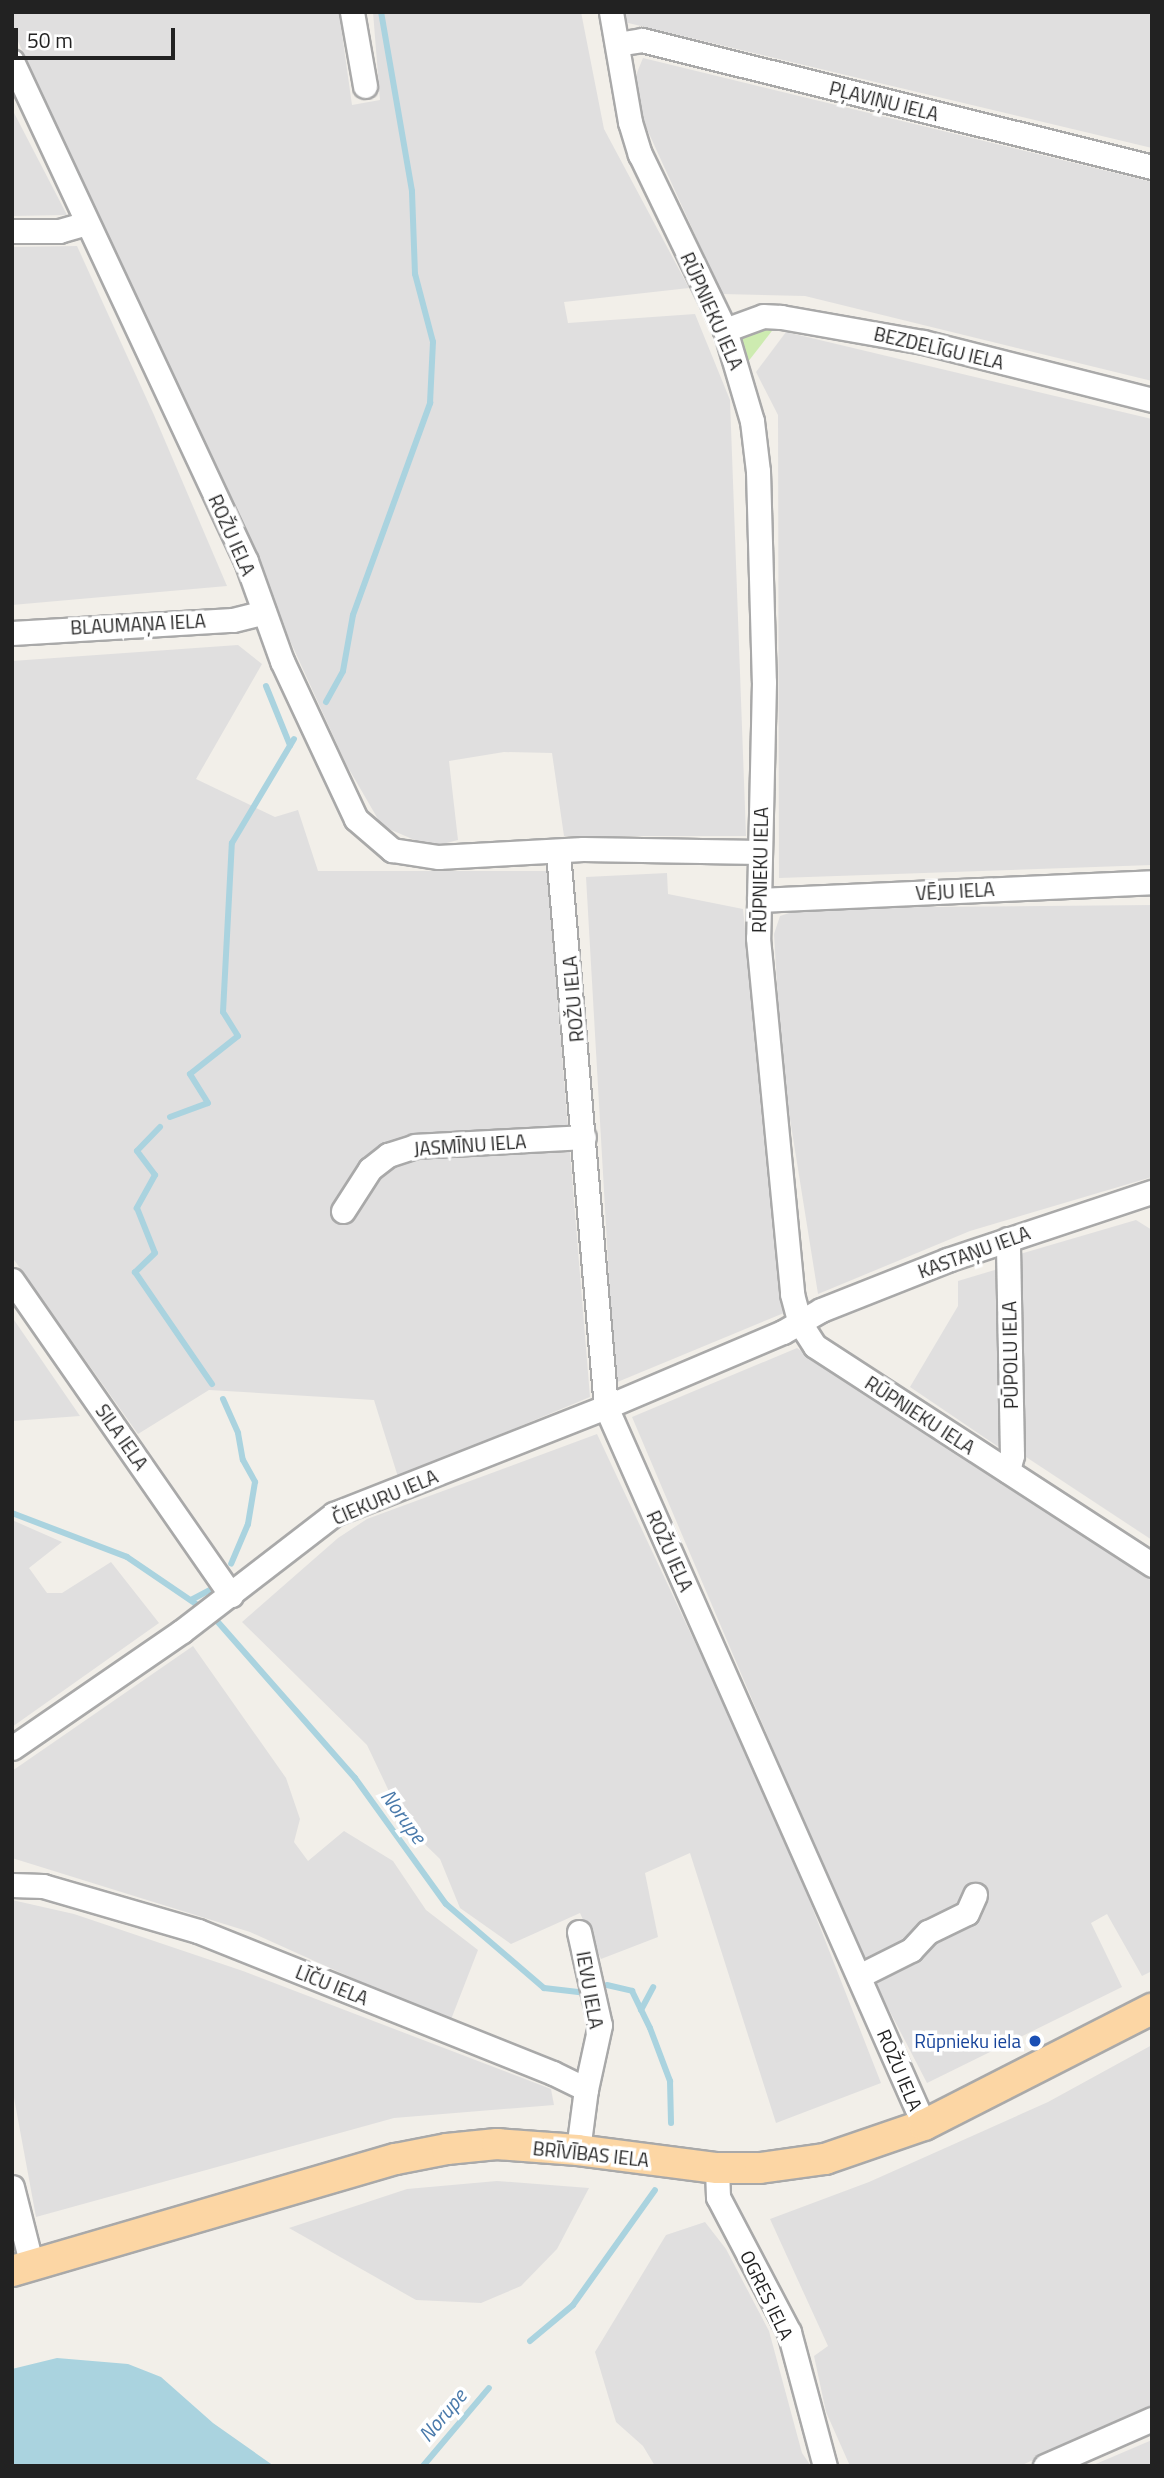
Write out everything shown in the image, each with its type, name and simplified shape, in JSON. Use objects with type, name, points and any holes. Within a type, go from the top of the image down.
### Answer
[{"type":"main road","name":"BRĪVĪBAS IELA","points":[[22,2269],[396,2159],[497,2144],[578,2150],[717,2168],[796,2165],[873,2146],[924,2125],[1152,2009]]},
{"type":"street","points":[[352,12],[365,86]]},
{"type":"street","name":"RŪPNIEKU IELA","points":[[611,12],[640,154],[725,330],[745,390],[758,471],[764,682],[759,900],[767,1045],[792,1294],[800,1323],[815,1346],[1152,1564]]},
{"type":"street","name":"PĻAVIŅU IELA","points":[[617,44],[642,40],[1152,167]]},
{"type":"street","name":"ROŽU IELA","points":[[12,61],[246,561],[264,612],[345,801],[373,835],[392,850],[438,857],[558,853],[606,1407],[924,2125]]},
{"type":"street","points":[[12,231],[60,230],[87,223]]},
{"type":"street","name":"BEZDELĪGU IELA","points":[[725,330],[763,316],[786,318],[923,342],[1152,400]]},
{"type":"street","name":"BLAUMAŅA IELA","points":[[12,633],[233,620],[264,612]]},
{"type":"street","points":[[558,853],[673,849],[760,852]]},
{"type":"street","name":"VĒJU IELA","points":[[759,900],[1152,881]]},
{"type":"street","name":"JASMĪNU IELA","points":[[343,1211],[370,1170],[388,1155],[415,1146],[584,1137]]},
{"type":"street","name":"KASTAŅU IELA","points":[[800,1323],[821,1310],[1008,1239],[1152,1192]]},
{"type":"street","name":"PŪPOLU IELA","points":[[1008,1239],[1012,1455],[1008,1471]]},
{"type":"street","name":"SILA IELA","points":[[12,1280],[231,1595]]},
{"type":"street","name":"ČIEKURU IELA","points":[[12,1748],[231,1595],[334,1514],[606,1407],[800,1323]]},
{"type":"street","name":"LĪČU IELA","points":[[12,1885],[43,1886],[198,1931],[586,2089]]},
{"type":"street","points":[[859,1976],[911,1951],[928,1932],[967,1913],[975,1895]]},
{"type":"street","name":"IEVU IELA","points":[[579,1932],[600,2025],[586,2089]]},
{"type":"street","points":[[578,2150],[586,2089]]},
{"type":"street","name":"OGRES IELA","points":[[717,2168],[718,2197],[789,2332],[825,2466]]},
{"type":"street","points":[[12,2188],[22,2269]]},
{"type":"street","points":[[1045,2466],[1152,2419]]},
{"type":"shaded area","points":[[12,12],[339,12],[352,105],[380,100],[373,12],[581,12],[604,129],[689,288],[564,302],[568,323],[695,314],[730,400],[746,836],[564,836],[552,753],[504,752],[449,761],[458,840],[431,847],[382,826],[346,764],[12,28]]},
{"type":"shaded area","points":[[623,12],[1152,12],[1152,148],[624,22]]},
{"type":"shaded area","points":[[643,58],[1152,182],[1152,381],[805,296],[722,294],[641,116],[632,85]]},
{"type":"shaded area","points":[[12,109],[67,215],[12,216]]},
{"type":"shaded area","points":[[77,246],[154,415],[227,586],[12,605],[12,247]]},
{"type":"shaded area","points":[[786,332],[1152,419],[1152,865],[779,878],[778,415],[756,372]]},
{"type":"shaded area","points":[[238,645],[262,664],[196,779],[275,817],[298,810],[318,871],[547,871],[590,1397],[398,1477],[374,1400],[209,1390],[138,1434],[12,1257],[12,661]]},
{"type":"shaded area","points":[[667,873],[668,894],[743,909],[784,1313],[615,1383],[586,877]]},
{"type":"shaded area","points":[[1152,905],[1152,1177],[970,1231],[818,1294],[782,1069],[774,934],[780,916],[804,908]]},
{"type":"shaded area","points":[[1136,1220],[1152,1230],[1152,1540],[1023,1455],[1020,1254]]},
{"type":"shaded area","points":[[998,1269],[1003,1450],[910,1387],[958,1306],[958,1281]]},
{"type":"shaded area","points":[[12,1317],[80,1416],[12,1421]]},
{"type":"shaded area","points":[[797,1348],[1152,1579],[1152,1971],[1142,1976],[1107,1914],[1091,1923],[1122,1987],[927,2083],[862,1958],[632,1417]]},
{"type":"shaded area","points":[[597,1434],[776,1815],[881,2083],[776,2123],[690,1853],[645,1873],[658,1937],[601,1959],[580,1913],[511,1944],[460,1908],[440,1859],[405,1825],[367,1745],[242,1622],[338,1538],[367,1519]]},
{"type":"shaded area","points":[[12,1520],[62,1542],[29,1568],[47,1593],[62,1593],[111,1562],[159,1623],[12,1727]]},
{"type":"shaded area","points":[[193,1646],[286,1778],[300,1819],[294,1842],[308,1861],[344,1831],[393,1861],[426,1910],[478,1950],[450,2022],[250,1932],[12,1858],[12,1771]]},
{"type":"shaded area","points":[[12,1900],[74,1914],[243,1971],[551,2089],[554,2105],[394,2118],[36,2217],[12,2087]]},
{"type":"shaded area","points":[[1152,2045],[1152,2405],[1020,2466],[850,2466],[826,2412],[814,2356],[828,2346],[770,2219],[869,2182],[1048,2102]]},
{"type":"shaded area","points":[[497,2181],[589,2188],[557,2249],[521,2286],[481,2303],[416,2300],[289,2228],[407,2189]]},
{"type":"shaded area","points":[[705,2222],[726,2249],[769,2331],[802,2453],[811,2466],[655,2466],[643,2446],[616,2422],[595,2352],[666,2235]]},
{"type":"shaded area","points":[[1152,2440],[1152,2466],[1091,2466]]},
{"type":"green space","points":[[754,327],[775,327],[747,363],[739,340]]},
{"type":"water","points":[[57,2358],[128,2364],[161,2377],[213,2423],[274,2466],[12,2466],[12,2369]]},
{"type":"waterway","points":[[326,702],[343,671],[353,615],[430,403],[433,342],[415,274],[412,191],[381,12]]},
{"type":"waterway","points":[[266,686],[290,745]]},
{"type":"waterway","points":[[170,1117],[208,1103],[190,1074],[238,1036],[223,1012],[232,843],[294,739]]},
{"type":"waterway","points":[[160,1127],[137,1151],[155,1175],[137,1208],[155,1253],[135,1272],[212,1384]]},
{"type":"waterway","points":[[223,1399],[238,1433],[243,1460],[255,1482],[248,1524],[231,1564]]},
{"type":"waterway","name":"Norupe","points":[[12,1513],[127,1557],[199,1606]]},
{"type":"waterway","points":[[191,1600],[210,1590]]},
{"type":"waterway","name":"Norupe","points":[[217,1621],[355,1778],[446,1904],[544,1988],[587,1993]]},
{"type":"waterway","name":"Norupe","points":[[607,1985],[632,1991],[650,2028],[670,2081],[671,2123]]},
{"type":"waterway","points":[[641,2010],[653,1987]]},
{"type":"waterway","name":"Norupe","points":[[530,2341],[573,2305],[655,2190]]},
{"type":"waterway","name":"Norupe","points":[[423,2466],[489,2388]]},
{"type":"place","name":"Rūpnieku iela","points":[[1035,2041]]}]
